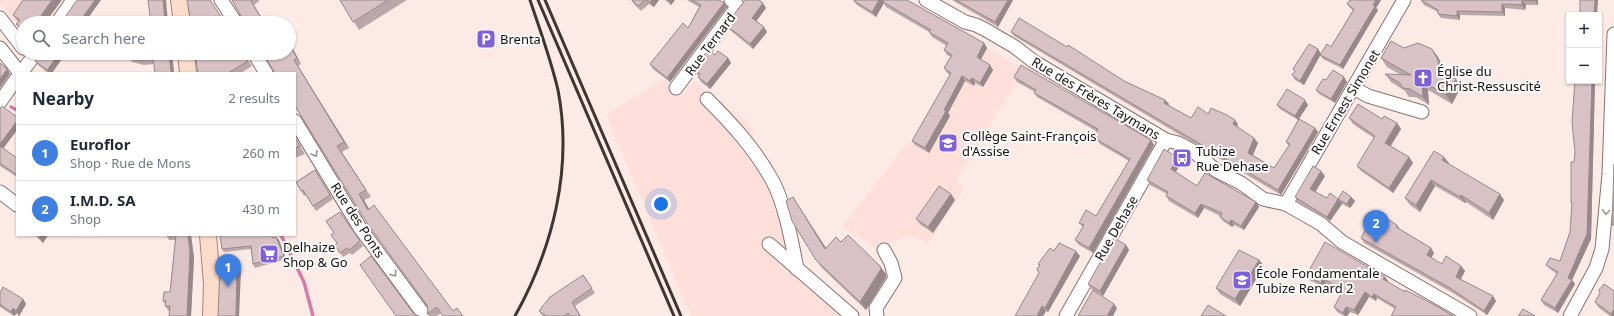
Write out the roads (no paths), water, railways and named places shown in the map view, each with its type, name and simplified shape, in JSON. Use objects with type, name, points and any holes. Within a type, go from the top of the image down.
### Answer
[{"type":"main road","points":[[179,0],[181,16]]},
{"type":"main road","points":[[187,60],[188,72]]},
{"type":"main road","points":[[202,316],[205,236]]},
{"type":"main road","points":[[208,236],[212,284],[211,316]]},
{"type":"street","points":[[62,16],[73,0]]},
{"type":"street","points":[[222,0],[232,16]]},
{"type":"street","name":"Rue Ternard","points":[[676,88],[737,7],[737,5],[731,0]]},
{"type":"street","name":"Rue des Frères Taymans","points":[[926,0],[965,22],[986,30],[1015,47],[1032,61],[1166,140],[1178,143],[1194,151],[1217,171],[1241,183],[1263,199],[1286,204],[1321,224],[1342,242],[1470,316]]},
{"type":"street","name":"Rue Ernest Simonet","points":[[1286,204],[1404,0]]},
{"type":"street","points":[[0,18],[16,39]]},
{"type":"street","points":[[1570,316],[1596,268],[1603,244],[1609,174],[1614,34]]},
{"type":"street","points":[[0,48],[19,72]]},
{"type":"street","points":[[21,72],[28,60]]},
{"type":"street","points":[[258,60],[265,72]]},
{"type":"street","points":[[0,102],[16,79]]},
{"type":"street","points":[[1354,88],[1368,96],[1422,112]]},
{"type":"street","points":[[707,99],[741,134],[773,181],[788,226],[797,269]]},
{"type":"street","name":"Rue des Ponts","points":[[296,123],[360,228],[425,316]]},
{"type":"street","name":"Rue Dehase","points":[[1066,316],[1166,140]]},
{"type":"street","points":[[0,192],[16,204]]},
{"type":"street","points":[[769,244],[852,316]]},
{"type":"street","points":[[877,316],[876,308],[895,278],[891,263],[884,250]]},
{"type":"waterway","points":[[11,107],[16,110]]},
{"type":"waterway","points":[[281,236],[304,282],[313,316]]},
{"type":"railway","points":[[515,316],[540,263],[549,235],[561,178],[563,149],[562,119],[558,90],[549,56],[530,0]]},
{"type":"railway","points":[[538,0],[674,316]]},
{"type":"railway","points":[[545,0],[681,316]]},
{"type":"place","name":"Brenta","points":[[486,39]]},
{"type":"place","name":"Église du Christ-Ressuscité","points":[[1423,78]]},
{"type":"place","name":"Collège Saint-François d'Assise","points":[[948,143]]},
{"type":"place","name":"Tubize Rue Dehase","points":[[1182,158]]},
{"type":"place","name":"I.M.D. SA","points":[[1376,243]]},
{"type":"place","name":"Delhaize Shop & Go","points":[[269,254]]},
{"type":"place","name":"École Fondamentale Tubize Renard 2","points":[[1242,280]]},
{"type":"place","name":"Euroflor","points":[[228,287]]}]
